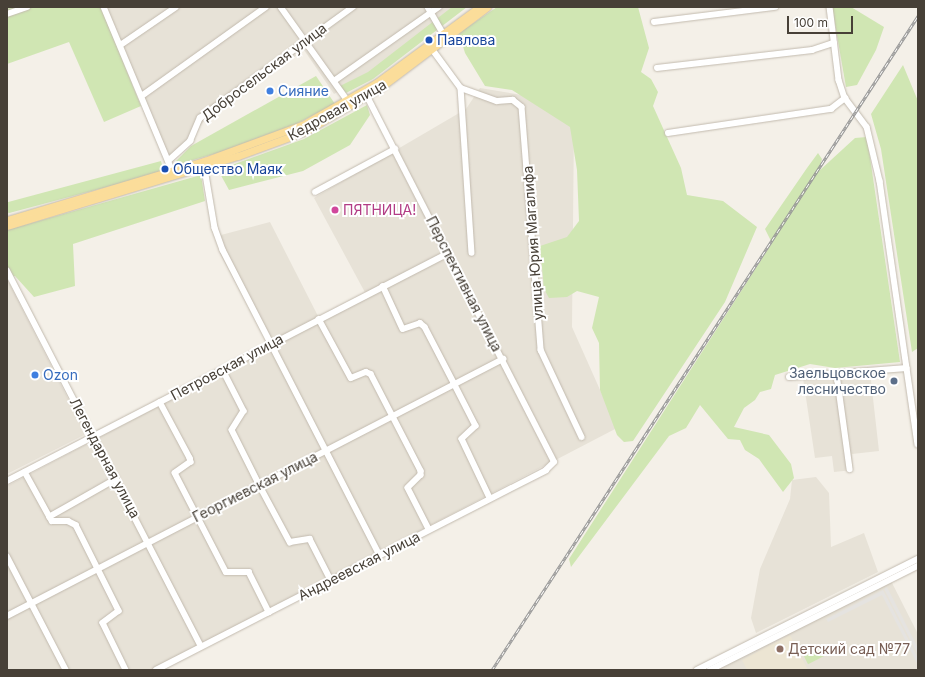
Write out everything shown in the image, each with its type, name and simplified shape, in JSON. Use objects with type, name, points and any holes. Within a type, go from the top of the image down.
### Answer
[{"type":"main road","name":"Кедровая улица","points":[[7,226],[306,131],[431,48],[478,7]]},
{"type":"main road","name":"Кедровая улица","points":[[445,36],[487,7]]},
{"type":"main road","name":"Кедровая улица","points":[[7,220],[174,173]]},
{"type":"street","points":[[7,14],[27,7]]},
{"type":"street","points":[[104,7],[122,44],[174,173]]},
{"type":"street","points":[[122,44],[176,7]]},
{"type":"street","points":[[143,95],[266,7]]},
{"type":"street","points":[[282,7],[349,102]]},
{"type":"street","name":"Добросельская улица","points":[[168,161],[190,141],[200,118],[353,7]]},
{"type":"street","points":[[428,7],[445,36]]},
{"type":"street","name":"Кедровая улица","points":[[334,81],[439,7]]},
{"type":"street","points":[[654,22],[775,7]]},
{"type":"street","points":[[830,7],[839,80],[845,98],[867,127],[874,149],[918,444]]},
{"type":"street","points":[[657,68],[804,51],[834,43]]},
{"type":"street","points":[[431,48],[461,88],[472,253]]},
{"type":"street","name":"улица Юрия Магалифа","points":[[461,88],[497,101],[513,100],[522,107],[541,350],[582,437]]},
{"type":"street","name":"Перспективная улица","points":[[365,93],[553,456]]},
{"type":"street","points":[[668,132],[831,108],[845,98]]},
{"type":"street","points":[[315,192],[395,149]]},
{"type":"street","points":[[204,164],[220,243],[270,344],[380,555]]},
{"type":"street","name":"Петровская улица","points":[[7,481],[448,253]]},
{"type":"street","name":"Легендарная улица","points":[[7,270],[202,646]]},
{"type":"street","points":[[383,286],[403,329],[420,323],[425,327],[476,426],[462,439],[490,498]]},
{"type":"street","points":[[319,319],[349,376],[369,372],[421,471],[422,476],[408,488],[428,530]]},
{"type":"street","name":"Георгиевская улица","points":[[7,616],[198,516],[260,486],[454,383],[503,359]]},
{"type":"street","points":[[789,377],[907,368]]},
{"type":"street","points":[[223,370],[244,411],[232,430],[260,486],[290,542],[310,539],[331,580]]},
{"type":"street","points":[[836,374],[850,468]]},
{"type":"street","points":[[160,402],[191,462],[175,474],[226,572],[249,572],[269,612]]},
{"type":"street","name":"Андреевская улица","points":[[156,670],[546,470],[554,462],[553,456]]},
{"type":"street","points":[[25,472],[49,517],[56,523],[72,521],[119,611],[103,624],[126,670]]},
{"type":"street","points":[[49,517],[116,479]]},
{"type":"street","points":[[7,556],[66,670]]},
{"type":"street","points":[[697,670],[918,559]]},
{"type":"street","points":[[710,670],[918,566]]},
{"type":"shaded area","points":[[107,7],[458,7],[376,69],[334,94],[304,50],[203,122],[172,163]]},
{"type":"shaded area","points":[[480,88],[528,96],[574,122],[572,327],[617,428],[152,670],[7,670],[7,486],[271,347],[220,254],[221,235],[270,222],[319,318],[368,298],[314,198],[466,109]]},
{"type":"shaded area","points":[[7,279],[86,434],[7,474]]},
{"type":"shaded area","points":[[870,372],[879,451],[852,454],[853,470],[834,472],[832,456],[815,458],[803,378]]},
{"type":"shaded area","points":[[816,477],[829,493],[831,547],[864,533],[878,572],[756,633],[751,618],[760,569],[790,499],[792,480]]},
{"type":"shaded area","points":[[889,577],[918,634],[918,670],[706,670]]},
{"type":"shaded area","points":[[887,587],[918,648],[918,655],[884,589]]},
{"type":"shaded area","points":[[883,590],[918,658],[918,665],[882,595],[828,622],[826,619]]},
{"type":"shaded area","name":"Детский сад №77","points":[[790,635],[808,670],[747,670],[742,660]]},
{"type":"green space","points":[[7,7],[101,7],[141,106],[104,122],[69,42],[7,64]]},
{"type":"green space","points":[[452,7],[467,7],[373,79],[346,93],[340,86],[368,72]]},
{"type":"green space","points":[[497,7],[638,7],[649,48],[641,72],[651,79],[658,92],[653,106],[681,168],[687,195],[723,201],[757,227],[725,302],[633,441],[624,442],[617,435],[600,390],[599,343],[592,328],[599,297],[577,291],[567,297],[549,298],[544,289],[540,246],[567,237],[579,221],[577,170],[570,127],[512,90],[485,86],[465,53],[459,33]]},
{"type":"green space","points":[[832,7],[851,7],[884,27],[876,50],[857,85],[846,87]]},
{"type":"green space","points":[[903,65],[918,101],[918,348],[912,352],[881,149],[871,114]]},
{"type":"green space","points":[[316,76],[335,104],[292,126],[235,148],[179,164],[176,161],[191,146]]},
{"type":"green space","points":[[367,105],[370,115],[350,145],[303,171],[229,190],[218,170],[304,139]]},
{"type":"green space","points":[[867,137],[900,362],[835,368],[810,364],[775,375],[771,389],[760,392],[755,400],[744,408],[734,427],[769,435],[791,464],[794,478],[783,492],[759,459],[745,450],[740,440],[728,439],[700,405],[686,428],[669,436],[571,567],[569,559],[772,243],[765,229],[818,153],[822,159],[819,171],[855,138]]},
{"type":"green space","points":[[161,161],[164,172],[8,213],[7,202]]},
{"type":"green space","points":[[201,175],[205,201],[73,244],[75,286],[34,297],[15,276],[7,278],[7,230]]},
{"type":"green space","points":[[820,648],[824,656],[808,664],[804,656]]},
{"type":"railway","points":[[492,670],[918,16]]},
{"type":"place","name":"Павлова","points":[[429,40]]},
{"type":"place","name":"Сияние","points":[[270,91]]},
{"type":"place","name":"Общество Маяк","points":[[165,169]]},
{"type":"place","name":"ПЯТНИЦА!","points":[[335,210]]},
{"type":"place","name":"Ozon","points":[[35,375]]},
{"type":"place","name":"Заельцовское лесничество","points":[[894,381]]},
{"type":"place","name":"Детский сад №77","points":[[780,649]]}]
